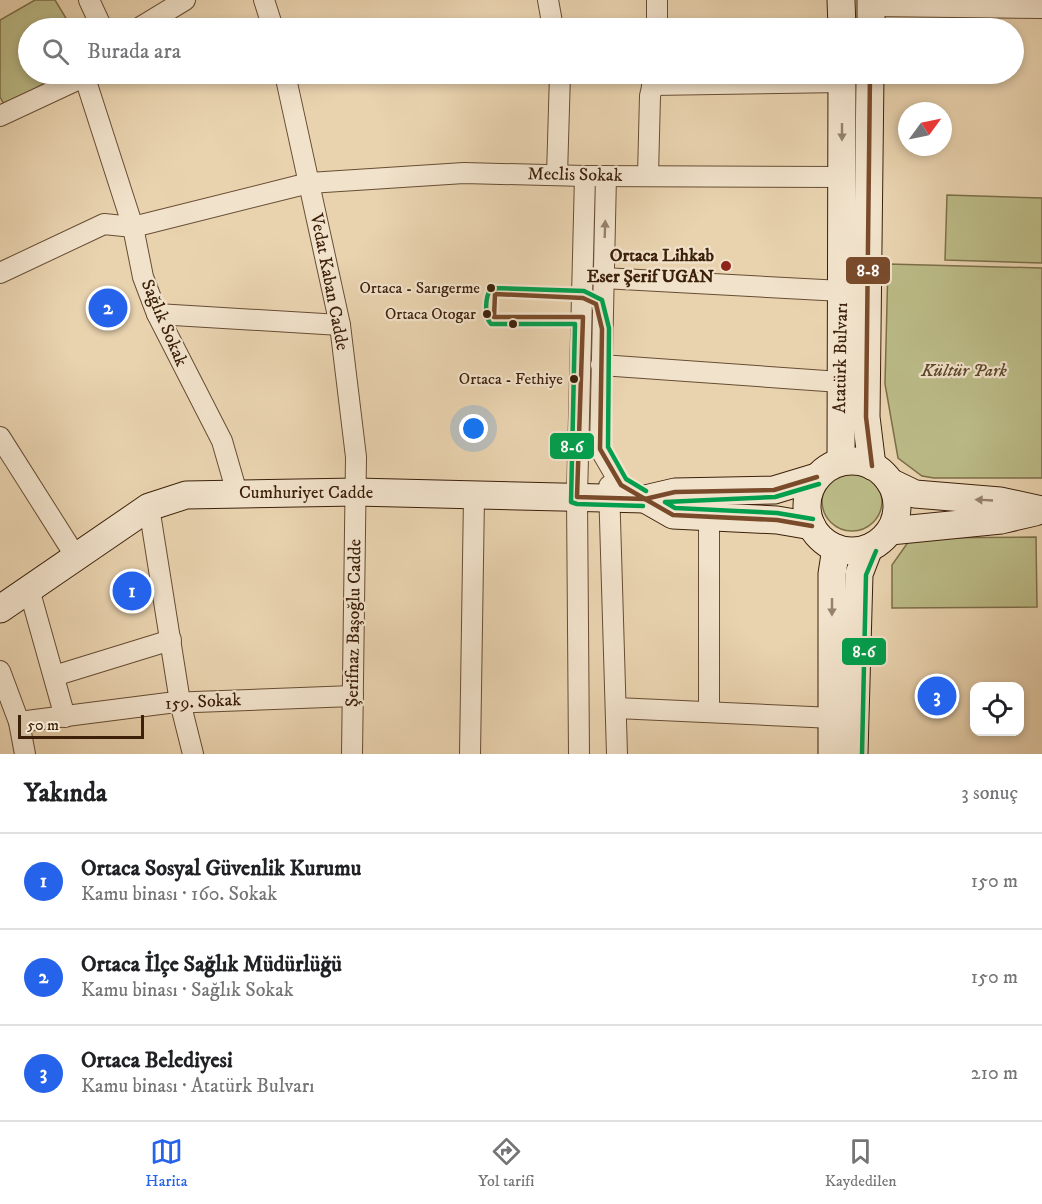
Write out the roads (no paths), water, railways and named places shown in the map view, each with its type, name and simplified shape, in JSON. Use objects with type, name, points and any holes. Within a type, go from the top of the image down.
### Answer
[{"type":"main road","points":[[841,0],[842,18]]},
{"type":"main road","name":"Atatürk Bulvarı","points":[[841,462],[842,84]]},
{"type":"main road","name":"Atatürk Bulvarı","points":[[870,84],[866,417],[881,474]]},
{"type":"main road","points":[[841,462],[862,462],[881,474],[915,495],[1000,501],[1042,510],[1001,520],[890,531],[869,548],[858,551],[836,548],[826,543],[812,526],[807,505],[809,494],[817,477],[841,462]]},
{"type":"main road","points":[[881,474],[897,506],[890,531]]},
{"type":"main road","name":"Cumhuriyet Cadde","points":[[0,609],[149,507],[186,495],[356,492],[474,497],[645,499],[675,492],[774,490],[817,477]]},
{"type":"main road","name":"Cumhuriyet Cadde","points":[[645,499],[673,515],[777,520],[812,526]]},
{"type":"main road","points":[[832,754],[832,574],[836,548]]},
{"type":"main road","points":[[854,754],[859,574],[869,548]]},
{"type":"main road","points":[[0,582],[29,589]]},
{"type":"street","points":[[89,0],[97,18]]},
{"type":"street","points":[[155,18],[185,0]]},
{"type":"street","points":[[264,0],[270,18]]},
{"type":"street","points":[[548,0],[551,18]]},
{"type":"street","points":[[657,0],[657,18]]},
{"type":"street","points":[[871,11],[1042,8]]},
{"type":"street","points":[[0,116],[70,84]]},
{"type":"street","name":"Sağlık Sokak","points":[[89,84],[133,227],[143,277],[157,314],[222,441],[237,493]]},
{"type":"street","name":"Vedat Kaban Cadde","points":[[287,84],[340,325],[356,457],[356,492]]},
{"type":"street","points":[[557,176],[560,84]]},
{"type":"street","points":[[648,176],[654,84]]},
{"type":"street","name":"Meclis Sokak","points":[[0,273],[104,224],[133,227],[309,183],[464,172],[557,176],[842,177]]},
{"type":"street","points":[[579,754],[577,497],[585,176]]},
{"type":"street","points":[[606,176],[600,449],[621,485],[645,499]]},
{"type":"street","points":[[603,278],[842,291]]},
{"type":"street","points":[[157,314],[340,325]]},
{"type":"street","points":[[601,365],[840,382]]},
{"type":"street","points":[[0,437],[76,557]]},
{"type":"street","points":[[609,462],[617,754]]},
{"type":"street","name":"Şerifnaz Başoğlu Cadde","points":[[352,754],[356,492]]},
{"type":"street","points":[[470,754],[474,497]]},
{"type":"street","points":[[149,507],[180,702],[193,754]]},
{"type":"street","points":[[709,517],[709,712]]},
{"type":"street","points":[[29,589],[65,717]]},
{"type":"street","points":[[54,676],[171,640]]},
{"type":"street","points":[[0,671],[19,722],[25,754]]},
{"type":"street","name":"159. Sokak","points":[[19,722],[180,702],[353,696]]},
{"type":"street","points":[[616,708],[833,718]]},
{"type":"place","name":"Ortaca Lihkab Eser Şerif UGAN","points":[[726,266]]},
{"type":"place","name":"Ortaca - Sarıgerme","points":[[491,288]]},
{"type":"place","name":"Ortaca İlçe Sağlık Müdürlüğü","points":[[108,308]]},
{"type":"place","name":"Ortaca Otogar","points":[[487,314]]},
{"type":"place","name":"Ortaca - Fethiye","points":[[574,379]]},
{"type":"place","name":"Ortaca Sosyal Güvenlik Kurumu","points":[[132,591]]},
{"type":"place","name":"Ortaca Belediyesi","points":[[937,696]]},
{"type":"park label","name":"Kültür Park","points":[[964,371]]}]
